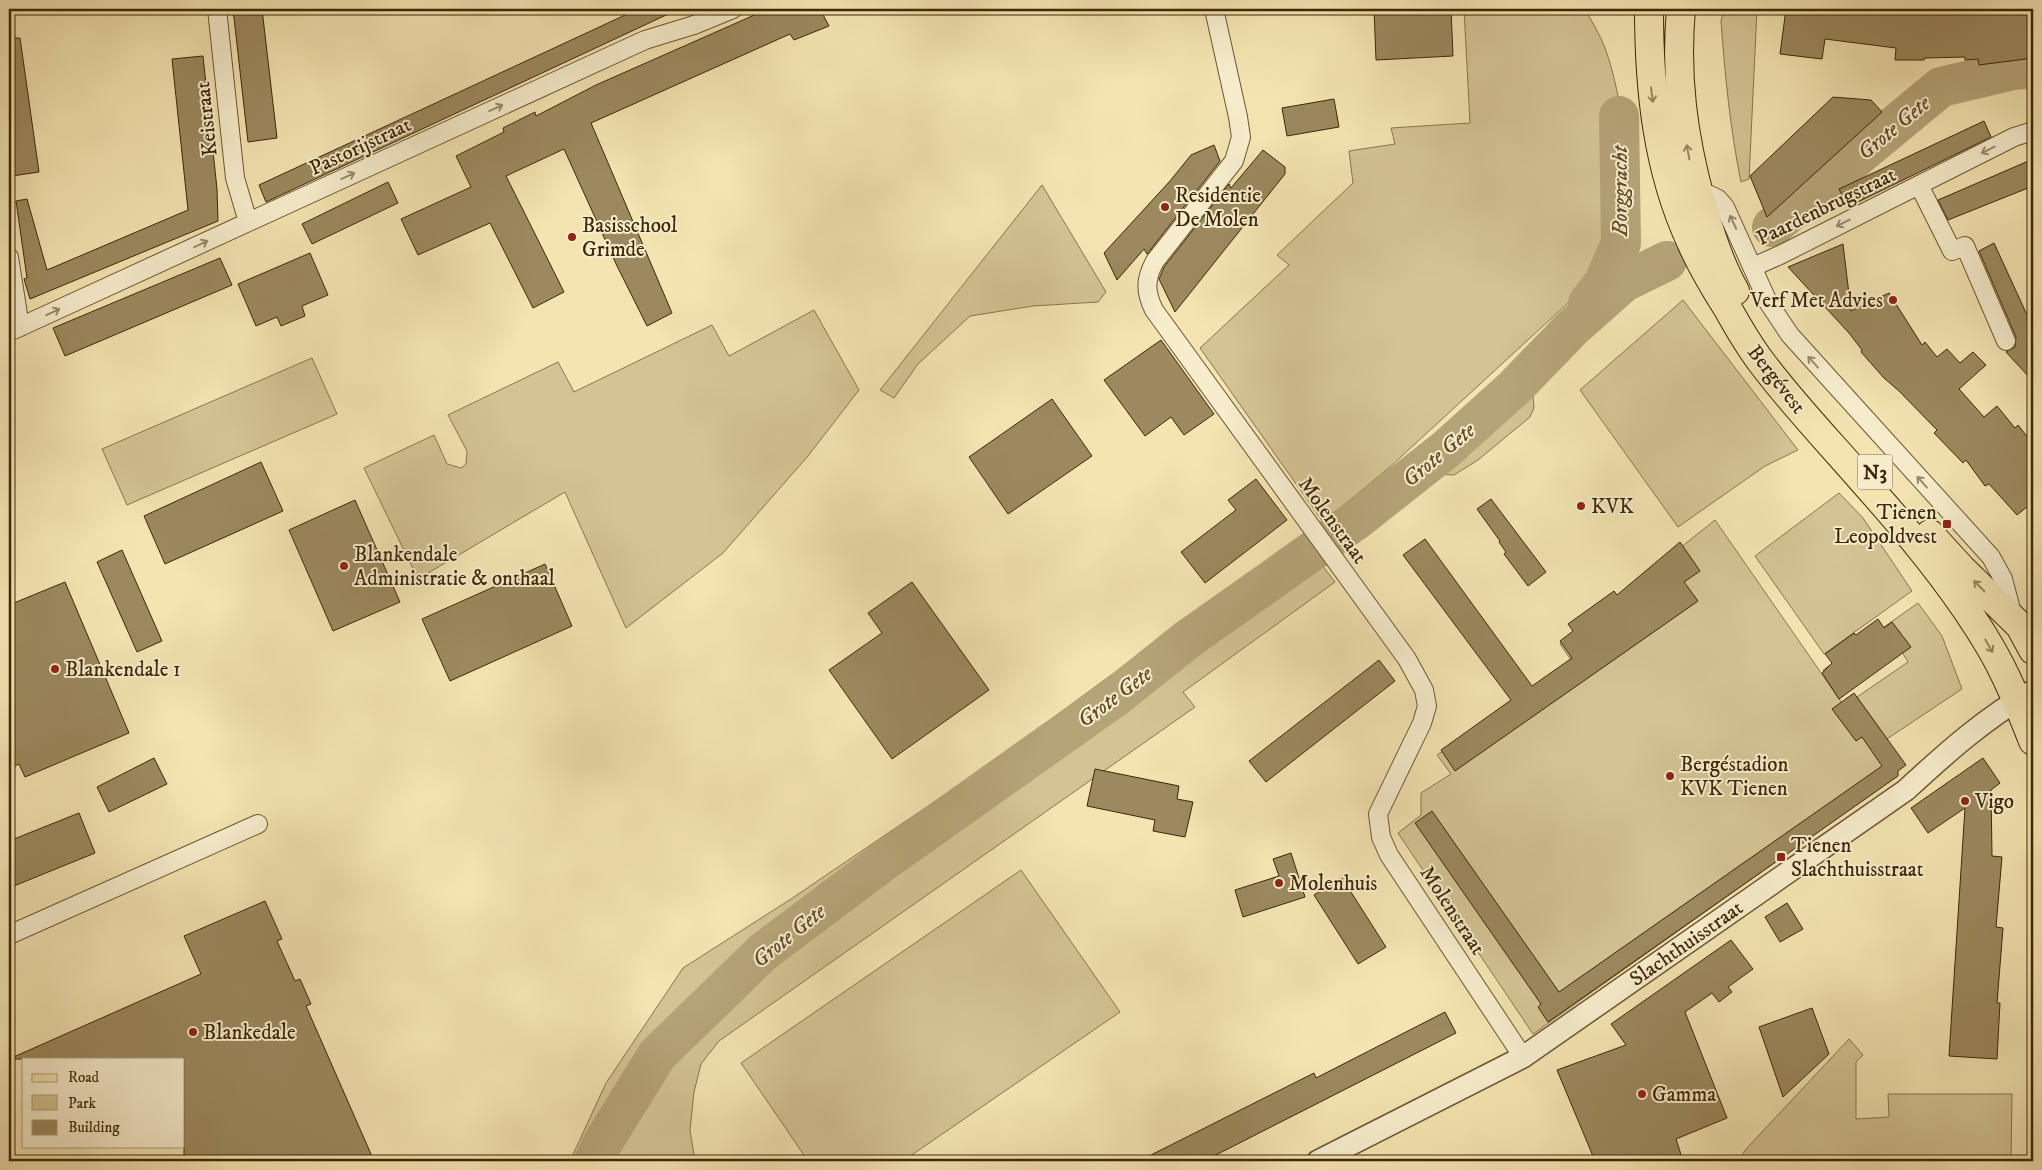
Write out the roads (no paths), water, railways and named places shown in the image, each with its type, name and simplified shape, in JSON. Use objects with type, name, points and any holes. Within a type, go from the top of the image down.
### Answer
[{"type":"main road","name":"Bergévest","points":[[1649,9],[1650,80],[1661,147],[1673,196],[1703,268],[1761,362],[1837,453],[1889,511],[1956,594],[1989,645],[2025,695]]},
{"type":"main road","name":"Bergévest","points":[[1682,9],[1679,41],[1680,98],[1684,131],[1710,233],[1731,283],[1752,320],[1806,394],[1962,569],[2020,626],[2033,650]]},
{"type":"main road","name":"N3","points":[[2025,695],[2033,741]]},
{"type":"street","name":"Keistraat","points":[[217,9],[235,178],[248,222]]},
{"type":"street","name":"Pastorijstraat","points":[[15,330],[645,40],[694,25],[733,9]]},
{"type":"street","name":"Molenstraat","points":[[1214,9],[1241,138],[1234,161],[1155,262],[1146,283],[1148,298],[1154,310],[1407,659],[1424,690],[1427,706],[1422,723],[1378,814],[1381,837],[1389,855],[1523,1057]]},
{"type":"street","name":"Paardenbrugstraat","points":[[1753,267],[2014,136],[2033,131]]},
{"type":"street","name":"Paardenbrugstraat","points":[[1919,185],[1952,250],[1965,246],[2006,341]]},
{"type":"street","name":"Bergévest","points":[[1698,189],[1718,199],[1725,207],[1768,302],[1802,350],[1991,557],[2003,579],[2015,622]]},
{"type":"street","points":[[9,257],[15,330]]},
{"type":"street","name":"Slachthuisstraat","points":[[1318,1161],[1523,1057],[1906,790],[1960,742],[2025,695]]},
{"type":"street","points":[[9,935],[258,824]]},
{"type":"waterway","name":"Grote Gete","points":[[1772,227],[1941,87],[2013,70],[2033,68]]},
{"type":"waterway","name":"Borggracht","points":[[1588,303],[1604,282],[1621,243],[1619,116]]},
{"type":"waterway","name":"Grote Gete","points":[[594,1161],[602,1144],[657,1055],[763,952],[880,864],[1114,698],[1188,639],[1355,521],[1445,450],[1515,387],[1572,328],[1624,282],[1667,261]]},
{"type":"place","name":"Residentie De Molen","points":[[1165,207]]},
{"type":"place","name":"Basisschool Grimde","points":[[572,237]]},
{"type":"place","name":"Verf Met Advies","points":[[1893,300]]},
{"type":"place","name":"KVK","points":[[1581,506]]},
{"type":"place","name":"Tienen Leopoldvest","points":[[1947,524]]},
{"type":"place","name":"Blankendale Administratie & onthaal","points":[[344,566]]},
{"type":"place","name":"Blankendale 1","points":[[55,669]]},
{"type":"place","name":"Bergéstadion KVK Tienen","points":[[1670,776]]},
{"type":"place","name":"Vigo","points":[[1965,801]]},
{"type":"place","name":"Tienen Slachthuisstraat","points":[[1781,857]]},
{"type":"place","name":"Molenhuis","points":[[1279,883]]},
{"type":"place","name":"Blankedale","points":[[193,1032]]},
{"type":"place","name":"Gamma","points":[[1642,1094]]}]
